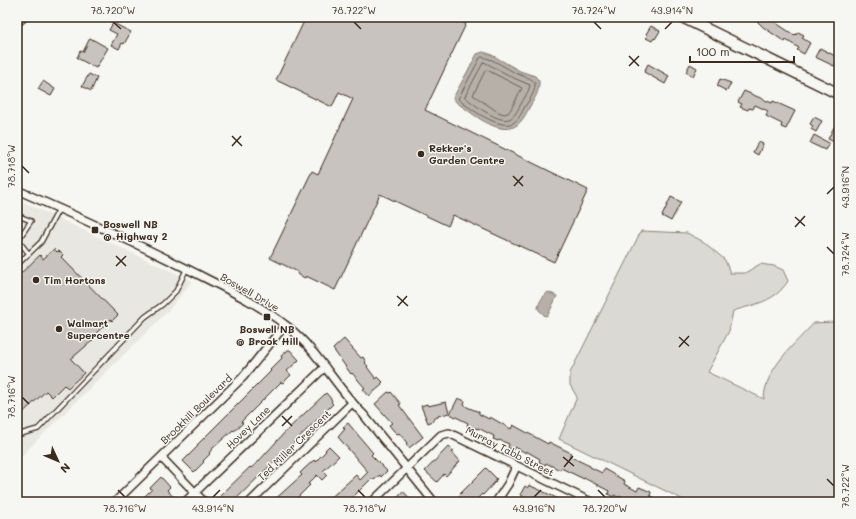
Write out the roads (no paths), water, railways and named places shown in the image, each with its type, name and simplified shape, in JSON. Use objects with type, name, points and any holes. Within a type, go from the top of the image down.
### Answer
[{"type":"main road","points":[[17,20],[21,17]]},
{"type":"street","points":[[682,17],[839,94]]},
{"type":"street","name":"Boswell Drive","points":[[17,190],[187,268],[253,303],[285,324],[305,342],[352,403],[363,414],[434,502]]},
{"type":"street","name":"Brookhill Boulevard","points":[[115,502],[243,378],[285,324]]},
{"type":"street","name":"Hovey Lane","points":[[185,502],[325,367]]},
{"type":"street","name":"Ted Miller Crescent","points":[[250,502],[352,403]]},
{"type":"street","name":"Murray Tabb Street","points":[[407,468],[442,435],[449,433],[454,434],[591,502]]},
{"type":"street","points":[[161,457],[204,502]]},
{"type":"street","points":[[498,501],[516,466]]},
{"type":"street","points":[[372,502],[407,468]]},
{"type":"lane","points":[[17,265],[41,242],[59,208]]},
{"type":"lane","points":[[17,216],[31,222],[18,240],[29,254]]},
{"type":"lane","points":[[17,435],[38,429],[145,317],[163,304],[176,291],[187,268]]},
{"type":"water","points":[[483,52],[490,54],[520,71],[535,76],[539,81],[537,93],[525,116],[517,125],[510,128],[502,128],[485,122],[456,102],[453,98],[477,54]]},
{"type":"water","points":[[548,292],[557,296],[548,315],[545,316],[538,309],[538,307],[541,300]]},
{"type":"place","name":"Rekker's Garden Centre","points":[[421,154]]},
{"type":"place","name":"Boswell NB @ Highway 2","points":[[95,230]]},
{"type":"place","name":"Tim Hortons","points":[[36,280]]},
{"type":"place","name":"Boswell NB @ Brook Hill","points":[[267,317]]},
{"type":"place","name":"Walmart Supercentre","points":[[59,329]]}]
